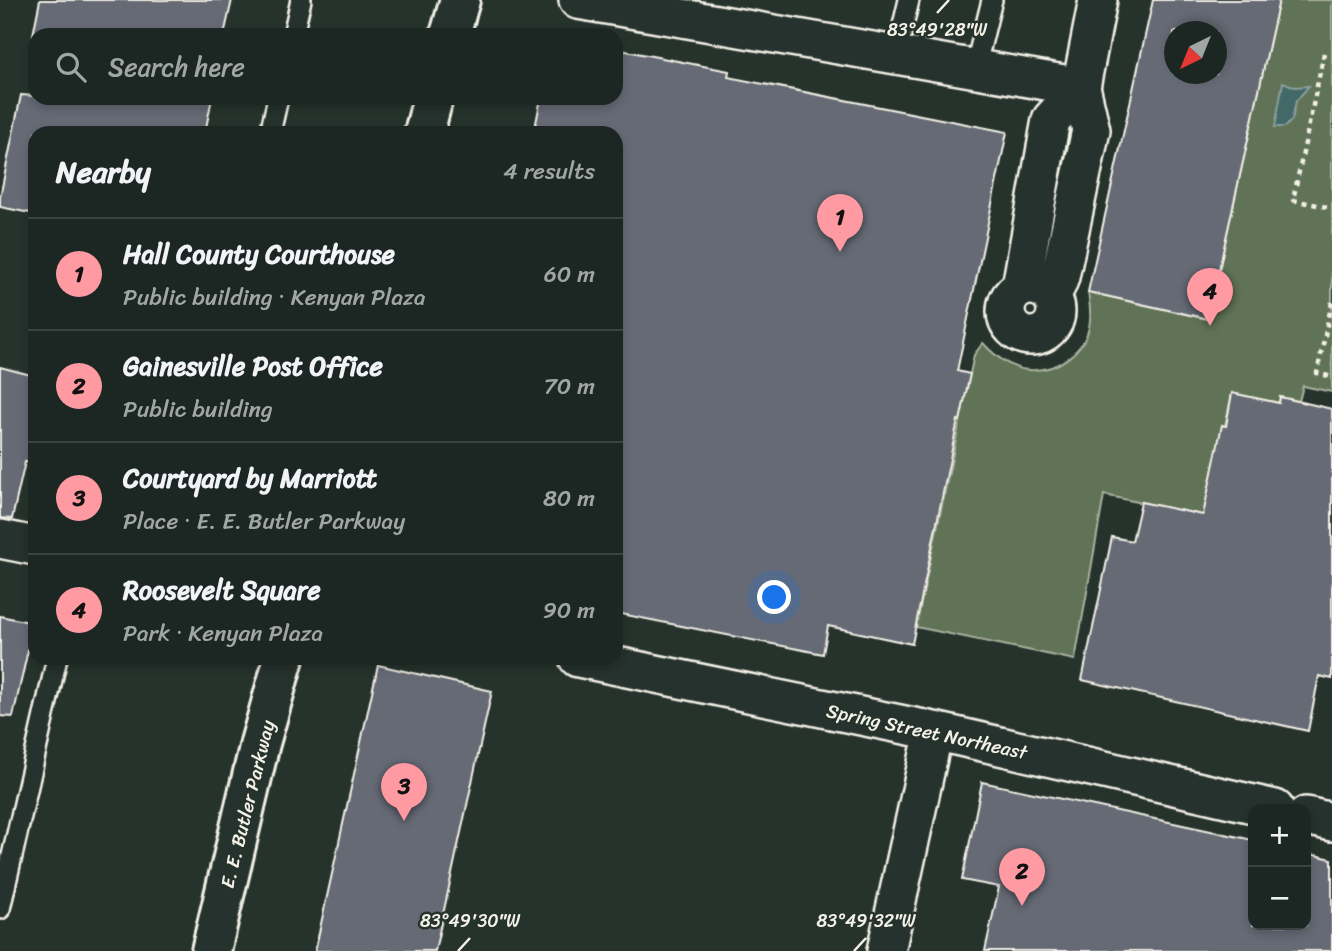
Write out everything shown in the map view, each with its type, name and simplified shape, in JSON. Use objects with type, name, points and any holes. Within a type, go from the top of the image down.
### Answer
[{"type":"highway","points":[[452,28],[460,0]]},
{"type":"highway","points":[[426,126],[431,105]]},
{"type":"highway","name":"E. E. Butler Parkway","points":[[211,951],[260,743],[282,665]]},
{"type":"street","points":[[578,0],[656,7],[896,55],[1081,87]]},
{"type":"street","points":[[1035,290],[1051,120],[1081,87],[1098,0]]},
{"type":"street","points":[[0,539],[28,545]]},
{"type":"street","name":"Spring Street Northeast","points":[[612,665],[934,731],[1253,804]]},
{"type":"street","points":[[886,951],[934,731]]},
{"type":"street","points":[[1311,817],[1332,822]]},
{"type":"lane","points":[[295,28],[301,0]]},
{"type":"lane","points":[[896,55],[909,0]]},
{"type":"lane","points":[[975,69],[992,0]]},
{"type":"lane","points":[[272,126],[276,105]]},
{"type":"lane","points":[[0,909],[55,665]]},
{"type":"path","points":[[1324,53],[1293,200],[1332,208]]},
{"type":"path","points":[[1332,302],[1317,373],[1332,376]]},
{"type":"green space","points":[[1279,0],[1332,0],[1332,392],[1303,386],[1299,401],[1280,397],[1279,403],[1232,394],[1205,516],[1104,495],[1075,660],[916,627],[974,355],[983,343],[1003,361],[1022,369],[1040,370],[1061,363],[1077,349],[1088,331],[1088,292],[1208,319]]},
{"type":"water","points":[[1283,82],[1295,87],[1309,86],[1296,101],[1292,120],[1285,127],[1275,127]]},
{"type":"building","points":[[40,0],[232,0],[226,28],[34,28]]},
{"type":"building","points":[[1153,0],[1279,0],[1208,319],[1088,292]]},
{"type":"building","points":[[623,50],[729,71],[728,77],[1007,132],[957,371],[970,374],[912,644],[828,626],[823,654],[623,614],[623,126],[535,126],[540,105],[623,105]]},
{"type":"building","points":[[21,95],[28,96],[28,105],[211,105],[206,126],[28,126],[28,213],[0,207]]},
{"type":"building","points":[[0,367],[28,374],[28,463],[25,462],[12,519],[0,518]]},
{"type":"building","points":[[1232,393],[1279,403],[1280,397],[1332,409],[1332,679],[1319,676],[1308,731],[1082,680],[1112,537],[1132,541],[1141,502],[1203,515],[1222,425],[1226,426]]},
{"type":"building","points":[[0,616],[28,622],[28,650],[13,717],[0,716]]},
{"type":"building","points":[[378,665],[492,691],[435,951],[315,951]]},
{"type":"building","points":[[982,782],[1248,839],[1248,930],[1311,930],[1311,854],[1332,859],[1332,951],[985,951],[999,887],[962,880]]},
{"type":"place","name":"Hall County Courthouse","points":[[840,252]]},
{"type":"place","name":"Roosevelt Square","points":[[1210,326]]},
{"type":"place","name":"Courtyard by Marriott","points":[[404,821]]},
{"type":"place","name":"Gainesville Post Office","points":[[1022,906]]}]
